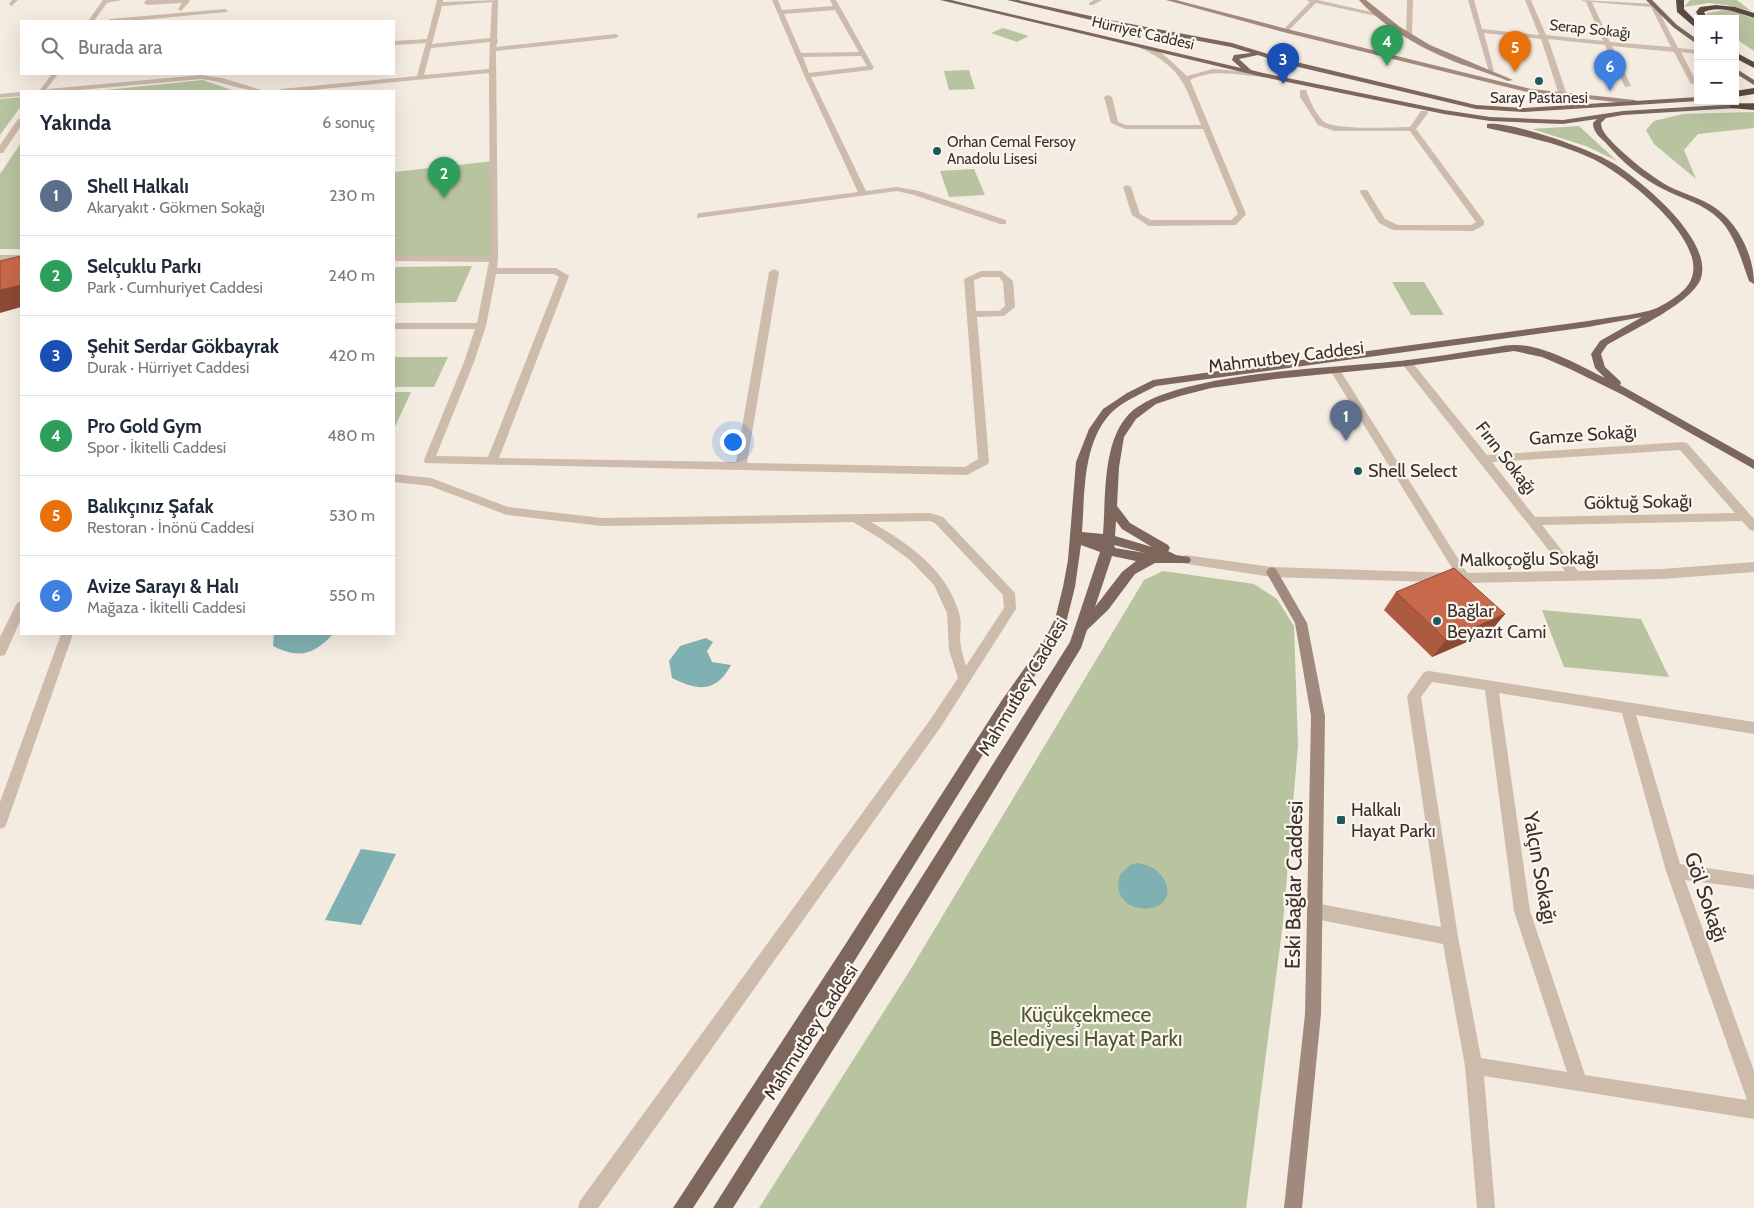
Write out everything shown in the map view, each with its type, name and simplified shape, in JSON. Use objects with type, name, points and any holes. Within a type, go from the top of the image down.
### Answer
[{"type":"highway","points":[[1680,0],[1680,10],[1694,24]]},
{"type":"highway","points":[[1702,15],[1700,12],[1702,9],[1728,7],[1754,16]]},
{"type":"highway","points":[[1739,47],[1754,56]]},
{"type":"highway","points":[[1739,57],[1754,66]]},
{"type":"highway","points":[[1739,97],[1754,91]]},
{"type":"highway","points":[[1739,100],[1754,106]]},
{"type":"main road","name":"Hürriyet Caddesi","points":[[943,0],[1178,56],[1338,90]]},
{"type":"main road","name":"Hürriyet Caddesi","points":[[1010,0],[1025,1],[1104,21],[1239,47],[1286,62],[1476,107],[1523,110],[1694,99]]},
{"type":"main road","points":[[1169,0],[1285,31],[1530,90],[1635,102]]},
{"type":"main road","points":[[1362,0],[1409,36],[1440,53],[1491,70],[1530,90]]},
{"type":"main road","points":[[1651,2],[1675,26],[1694,40]]},
{"type":"main road","points":[[1202,39],[1218,46],[1221,50]]},
{"type":"main road","points":[[1263,75],[1241,66],[1235,60],[1236,56],[1246,54],[1286,62]]},
{"type":"main road","points":[[1178,56],[1195,58],[1213,56]]},
{"type":"main road","points":[[1739,73],[1754,83]]},
{"type":"main road","points":[[1338,90],[1357,98],[1506,129],[1560,143],[1610,165],[1634,183],[1676,223],[1690,240],[1697,256],[1695,282],[1681,299],[1603,343],[1596,354],[1600,368],[1627,393]]},
{"type":"main road","points":[[1338,90],[1490,119],[1563,122],[1694,104]]},
{"type":"main road","points":[[1739,99],[1754,97]]},
{"type":"main road","points":[[1604,116],[1597,122],[1597,128],[1629,161],[1660,184],[1695,200],[1720,215],[1738,237],[1754,279]]},
{"type":"main road","name":"Mahmutbey Caddesi","points":[[682,1208],[850,954],[1007,704],[1049,644],[1061,619],[1074,560],[1082,462],[1094,429],[1107,411],[1153,383],[1204,374],[1588,324],[1658,311]]},
{"type":"main road","name":"Mahmutbey Caddesi","points":[[722,1208],[894,938],[1076,644],[1101,577],[1108,544],[1113,467],[1119,437],[1132,417],[1152,402],[1177,393],[1210,385],[1275,376],[1406,363],[1514,348],[1545,354],[1627,393],[1754,465]]},
{"type":"main road","points":[[1111,507],[1126,526],[1185,560]]},
{"type":"main road","points":[[1075,536],[1088,543],[1108,544],[1185,560]]},
{"type":"main road","points":[[1108,544],[1130,556],[1153,560],[1185,560]]},
{"type":"main road","points":[[1081,630],[1108,601],[1129,570],[1137,564],[1153,560]]},
{"type":"main road","name":"Eski Bağlar Caddesi","points":[[1272,572],[1301,623],[1318,716],[1313,1014],[1293,1208]]},
{"type":"street","points":[[92,20],[106,0],[119,0]]},
{"type":"street","points":[[149,0],[147,3],[187,1],[182,9]]},
{"type":"street","points":[[420,78],[440,2],[494,0],[492,71],[494,260],[481,326],[469,362],[429,460],[967,471],[984,461],[969,279],[981,274],[1001,274],[1008,281],[1010,307],[1001,314],[973,314]]},
{"type":"street","points":[[774,0],[863,194]]},
{"type":"street","points":[[833,0],[877,76]]},
{"type":"street","points":[[1091,4],[1099,0]]},
{"type":"street","points":[[1409,36],[1410,0]]},
{"type":"street","points":[[1471,0],[1491,70]]},
{"type":"street","points":[[1528,0],[1543,36],[1563,95]]},
{"type":"street","points":[[1584,0],[1651,2],[1693,83]]},
{"type":"street","points":[[1588,0],[1628,86]]},
{"type":"street","points":[[1285,31],[1312,1],[1381,15]]},
{"type":"street","points":[[781,12],[837,8]]},
{"type":"street","points":[[122,20],[225,11]]},
{"type":"street","name":"Serap Sokağı","points":[[1480,31],[1694,52]]},
{"type":"street","points":[[493,49],[616,36]]},
{"type":"street","points":[[395,43],[494,40]]},
{"type":"street","points":[[1127,187],[1136,215],[1148,223],[1232,223],[1242,214],[1186,79],[1162,56],[1142,47]]},
{"type":"street","points":[[798,55],[863,54]]},
{"type":"street","points":[[807,75],[871,68]]},
{"type":"street","points":[[292,90],[492,71]]},
{"type":"street","points":[[1186,79],[1203,72],[1220,71],[1263,75]]},
{"type":"street","points":[[43,90],[53,75]]},
{"type":"street","points":[[59,90],[201,77],[220,79],[251,90]]},
{"type":"street","points":[[1303,92],[1304,97],[1321,123],[1337,129],[1412,129]]},
{"type":"street","points":[[0,96],[20,94]]},
{"type":"street","points":[[1108,97],[1115,123],[1125,127],[1206,127]]},
{"type":"street","points":[[1412,129],[1424,113]]},
{"type":"street","points":[[0,152],[20,122]]},
{"type":"street","points":[[1364,192],[1382,221],[1396,228],[1473,228],[1481,223],[1412,129]]},
{"type":"street","points":[[700,216],[898,189],[916,193],[1003,222]]},
{"type":"street","points":[[0,258],[20,258]]},
{"type":"street","points":[[395,258],[494,260]]},
{"type":"street","points":[[491,271],[556,271],[564,276],[492,461]]},
{"type":"street","points":[[741,466],[774,272]]},
{"type":"street","points":[[395,326],[481,326]]},
{"type":"street","name":"Fırın Sokağı","points":[[1406,363],[1576,577]]},
{"type":"street","points":[[1335,370],[1464,578]]},
{"type":"street","name":"Gamze Sokağı","points":[[1484,459],[1683,446],[1745,518]]},
{"type":"street","points":[[395,478],[431,482],[507,511],[602,522],[914,517],[939,520],[1009,592],[1010,609],[930,732],[587,1208]]},
{"type":"street","points":[[1745,518],[1754,528]]},
{"type":"street","name":"Göktuğ Sokağı","points":[[1532,521],[1745,518]]},
{"type":"street","points":[[856,519],[895,542],[938,582],[949,601],[953,614],[958,666],[965,680]]},
{"type":"street","name":"Malkoçoğlu Sokağı","points":[[1185,560],[1272,572],[1464,578],[1662,574],[1754,567]]},
{"type":"street","points":[[0,651],[20,608]]},
{"type":"street","points":[[0,822],[67,635]]},
{"type":"street","points":[[1486,1208],[1474,1066],[1450,938],[1414,696],[1429,676],[1754,728]]},
{"type":"street","name":"Yalçın Sokağı","points":[[1491,686],[1522,911],[1579,1082]]},
{"type":"street","name":"Göl Sokağı","points":[[1628,707],[1674,871],[1754,1096]]},
{"type":"street","points":[[1674,871],[1754,882]]},
{"type":"street","points":[[1315,910],[1450,938]]},
{"type":"street","points":[[1474,1066],[1754,1110]]},
{"type":"green space","points":[[1690,0],[1737,0],[1751,11],[1709,3],[1684,7]]},
{"type":"green space","points":[[1724,10],[1737,12],[1754,19],[1754,51],[1739,41],[1739,15],[1706,15],[1707,13]]},
{"type":"green space","points":[[1003,28],[1029,36],[1017,42],[991,33]]},
{"type":"green space","points":[[969,70],[975,89],[949,90],[944,71]]},
{"type":"green space","points":[[203,80],[232,90],[106,90]]},
{"type":"green space","points":[[20,97],[20,107],[0,135],[0,99]]},
{"type":"green space","points":[[1754,112],[1754,128],[1698,134],[1684,150],[1696,179],[1654,144],[1646,130],[1654,121],[1683,114]]},
{"type":"green space","points":[[1579,126],[1617,161],[1586,146],[1532,129]]},
{"type":"green space","points":[[20,144],[20,249],[0,249],[0,174]]},
{"type":"green space","points":[[494,161],[494,259],[395,257],[395,172]]},
{"type":"green space","points":[[974,169],[985,195],[949,197],[940,171]]},
{"type":"green space","points":[[472,266],[456,302],[395,303],[395,267]]},
{"type":"green space","points":[[1392,282],[1424,282],[1444,315],[1411,315]]},
{"type":"green space","points":[[395,357],[448,357],[434,387],[395,387]]},
{"type":"green space","points":[[395,392],[411,392],[395,427]]},
{"type":"green space","name":"Küçükçekmece Belediyesi Hayat Parkı","points":[[1163,571],[1254,584],[1277,599],[1294,626],[1298,745],[1283,923],[1246,1208],[759,1208],[909,972],[1144,580]]},
{"type":"green space","points":[[1542,610],[1641,619],[1669,677],[1564,667]]},
{"type":"water","points":[[274,635],[332,635],[319,647],[305,653],[290,653],[273,646]]},
{"type":"water","points":[[706,638],[713,642],[707,651],[712,662],[731,665],[725,674],[719,681],[706,687],[690,685],[672,678],[669,661],[680,646]]},
{"type":"water","points":[[361,849],[396,854],[361,925],[325,920]]},
{"type":"water","points":[[1137,863],[1152,868],[1163,878],[1167,891],[1164,901],[1156,907],[1145,909],[1134,907],[1124,900],[1119,890],[1120,874],[1130,865]]},
{"type":"building","points":[[20,256],[20,285],[0,290],[0,261]]},
{"type":"building","points":[[1454,568],[1505,614],[1446,640],[1396,592]]},
{"type":"place","name":"Pro Gold Gym","points":[[1387,66]]},
{"type":"place","name":"Balıkçınız Şafak","points":[[1515,72]]},
{"type":"place","name":"Saray Pastanesi","points":[[1539,81]]},
{"type":"place","name":"Şehit Serdar Gökbayrak","points":[[1283,84]]},
{"type":"place","name":"Avize Sarayı & Halı","points":[[1610,91]]},
{"type":"place","name":"Orhan Cemal Fersoy Anadolu Lisesi","points":[[937,151]]},
{"type":"place","name":"Selçuklu Parkı","points":[[444,198]]},
{"type":"place","name":"Shell Halkalı","points":[[1346,441]]},
{"type":"place","name":"Shell Select","points":[[1358,471]]},
{"type":"place","name":"Bağlar Beyazıt Cami","points":[[1437,621]]},
{"type":"place","name":"Halkalı Hayat Parkı","points":[[1341,820]]}]
